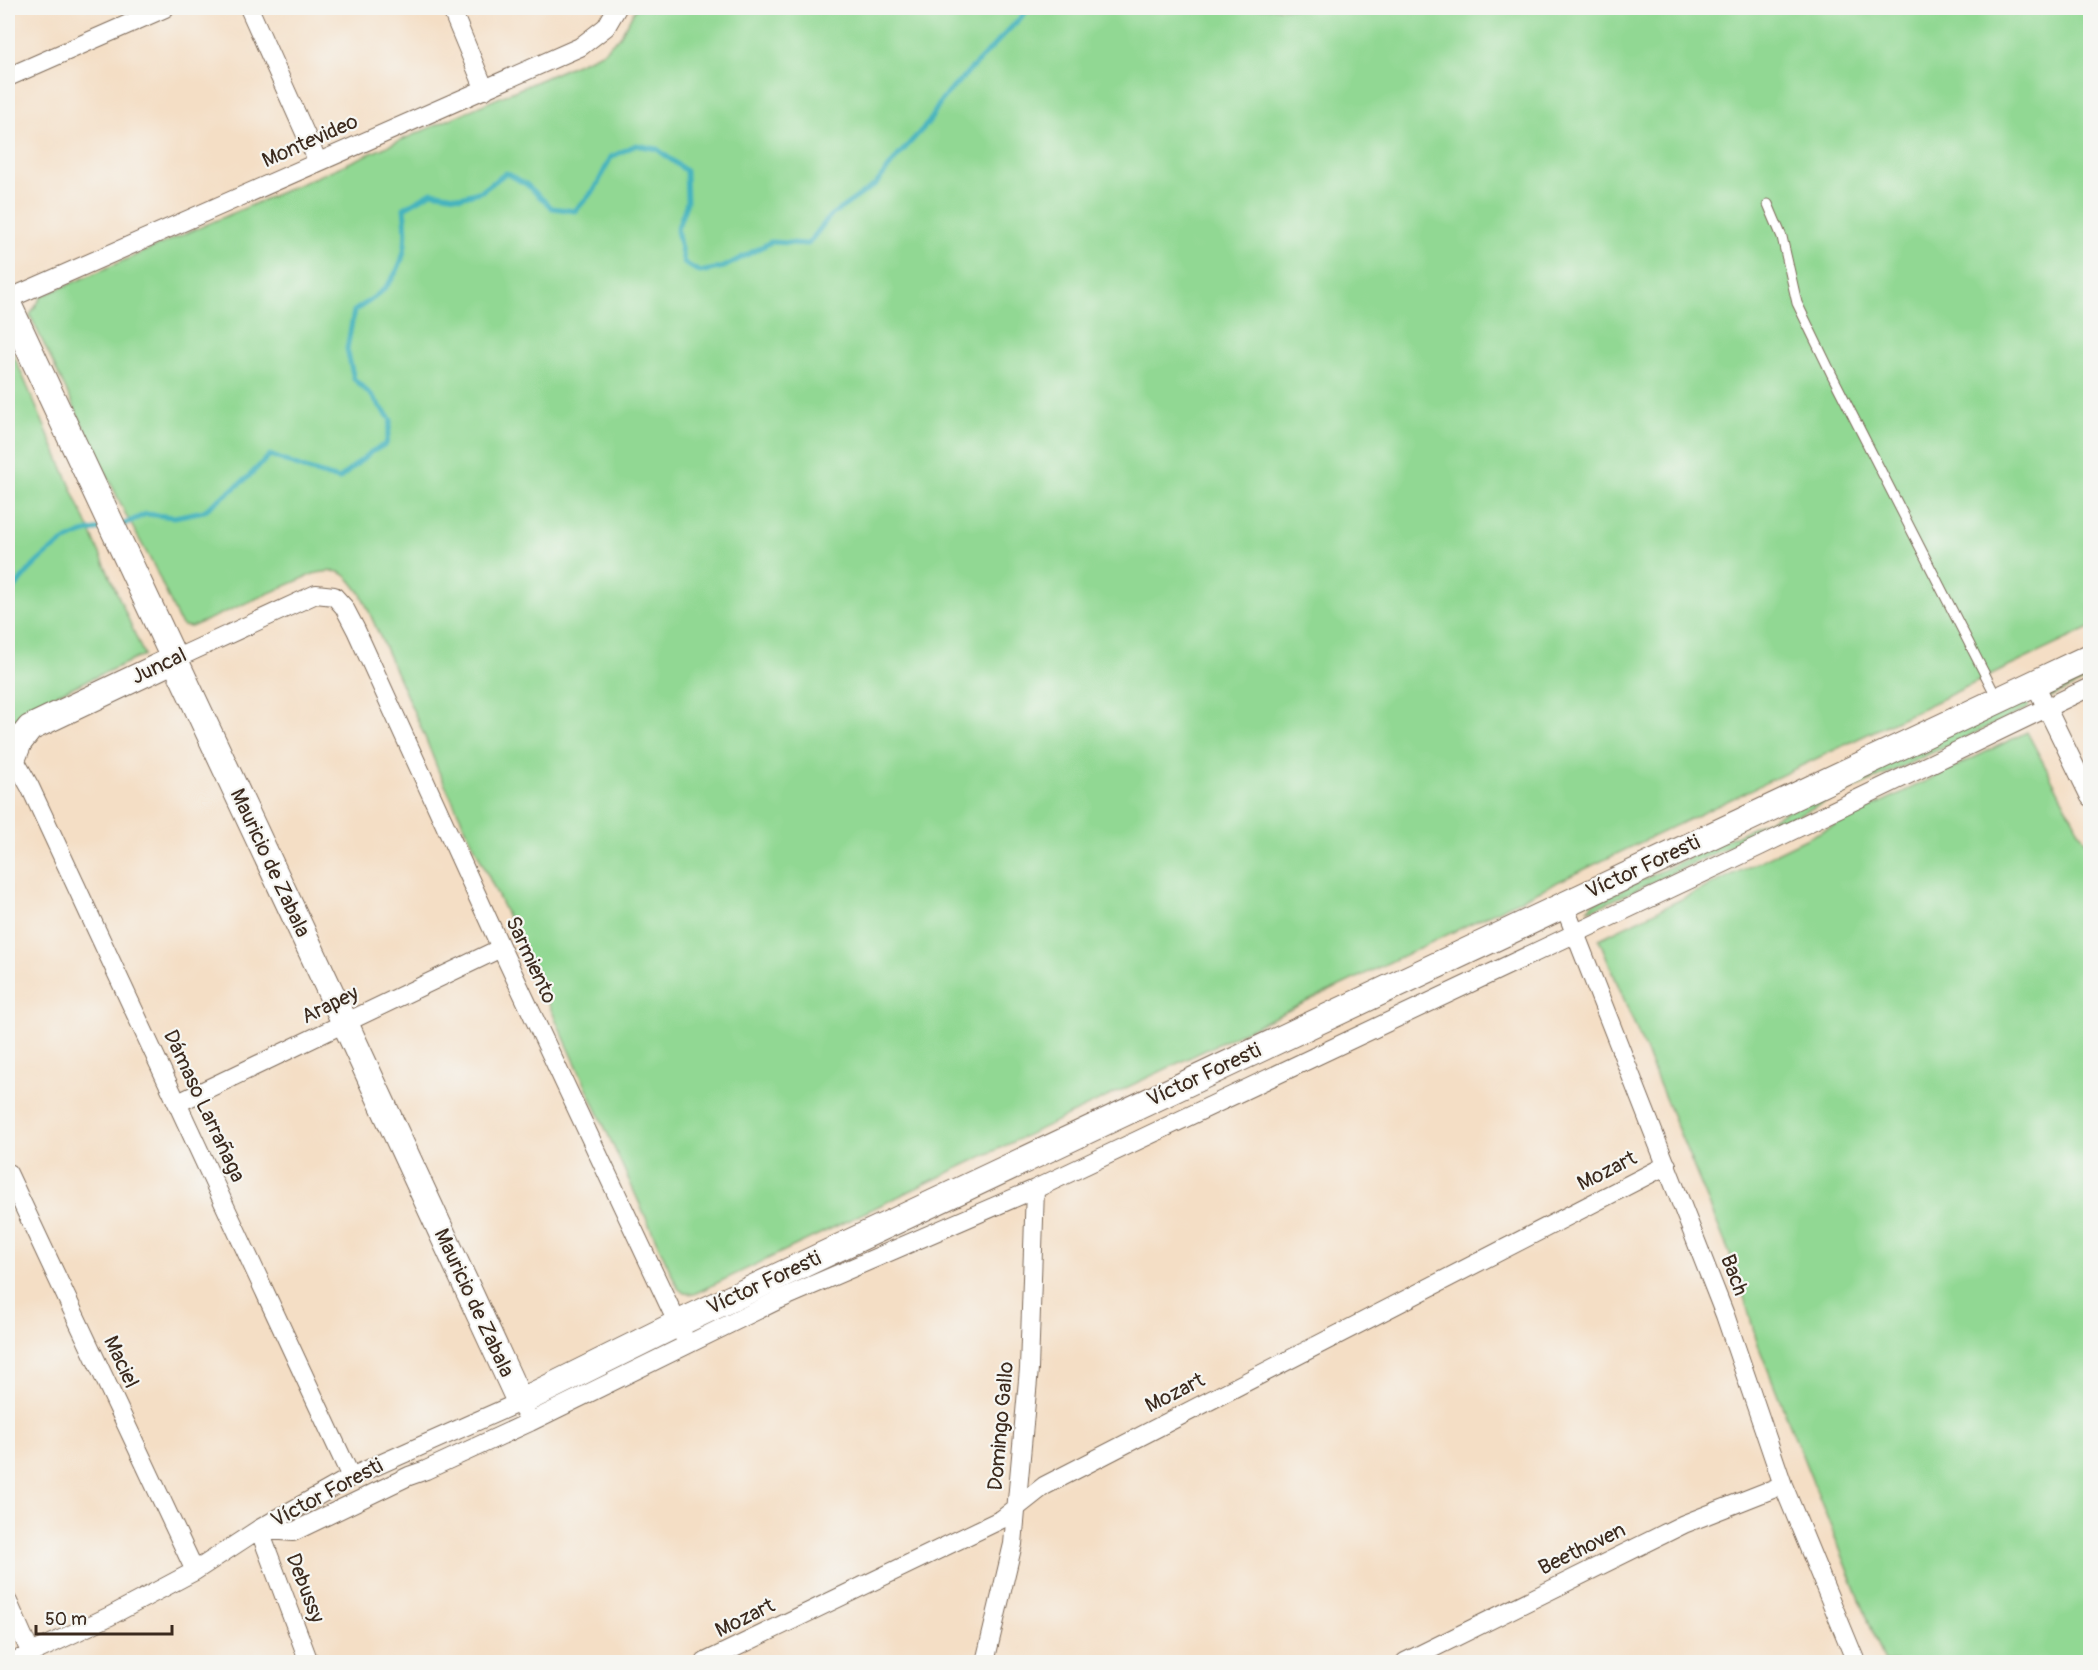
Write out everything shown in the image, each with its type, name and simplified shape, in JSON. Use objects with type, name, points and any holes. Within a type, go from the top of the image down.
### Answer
[{"type":"street","points":[[8,77],[165,8]]},
{"type":"street","points":[[249,8],[318,162]]},
{"type":"street","points":[[451,8],[485,90]]},
{"type":"street","name":"Montevideo","points":[[8,299],[580,47],[606,27],[617,8]]},
{"type":"street","name":"Mauricio de Zabala","points":[[8,304],[525,1412]]},
{"type":"street","name":"Juncal","points":[[10,763],[19,742],[30,728],[175,658],[316,594],[334,596]]},
{"type":"street","name":"Sarmiento","points":[[334,596],[344,607],[356,630],[501,948],[682,1334]]},
{"type":"street","name":"Víctor Foresti","points":[[260,1529],[293,1532],[426,1470],[525,1412],[682,1334],[1564,905],[2091,657]]},
{"type":"street","points":[[2035,684],[2091,797]]},
{"type":"street","name":"Víctor Foresti","points":[[682,1334],[778,1300],[1035,1189],[2091,687]]},
{"type":"street","name":"Dámaso Larrañaga","points":[[10,763],[30,787],[351,1477]]},
{"type":"street","name":"Bach","points":[[1564,905],[1725,1316],[1783,1485],[1856,1662]]},
{"type":"street","name":"Arapey","points":[[178,1103],[501,948]]},
{"type":"street","name":"Mozart","points":[[705,1662],[1002,1519],[1044,1486],[1667,1165]]},
{"type":"street","name":"Maciel","points":[[8,1173],[195,1571]]},
{"type":"street","name":"Domingo Gallo","points":[[985,1662],[1013,1544],[1017,1507],[1029,1369],[1035,1189]]},
{"type":"street","name":"Víctor Foresti","points":[[260,1529],[351,1477],[525,1412]]},
{"type":"street","name":"Beethoven","points":[[1405,1662],[1684,1524],[1783,1485]]},
{"type":"street","points":[[13,1662],[110,1616],[195,1571],[260,1529]]},
{"type":"street","name":"Debussy","points":[[260,1529],[309,1662]]},
{"type":"street","points":[[8,1602],[31,1654]]},
{"type":"lane","points":[[1768,204],[1782,237],[1797,303],[1998,700]]},
{"type":"green space","points":[[636,8],[2090,8],[2090,628],[694,1294],[684,1293],[678,1288],[534,972],[438,770],[361,594],[342,573],[323,572],[313,574],[191,627],[183,626],[126,515],[30,315],[42,296],[602,53],[620,36]]},
{"type":"green space","points":[[8,342],[144,655],[31,706],[8,727]]},
{"type":"green space","points":[[2090,667],[2090,679],[2049,698],[2045,689]]},
{"type":"green space","points":[[2026,697],[2029,705],[2027,709],[1594,909],[1588,909],[1592,904]]},
{"type":"green space","points":[[2027,732],[2090,851],[2090,1662],[1885,1662],[1758,1345],[1736,1269],[1599,939]]},
{"type":"waterway","points":[[122,525],[146,514],[174,517],[204,511],[246,479],[270,455],[339,479],[371,452],[386,444],[391,420],[372,396],[354,379],[347,349],[354,311],[385,288],[402,260],[406,240],[404,208],[432,192],[461,197],[482,191],[506,173],[526,184],[552,208],[575,211],[595,189],[611,157],[636,145],[657,149],[686,171],[687,202],[677,230],[684,263],[700,272],[724,267],[771,242],[808,244],[830,216],[876,184],[929,122],[942,99],[1030,8]]},
{"type":"waterway","points":[[8,599],[22,579],[48,553],[80,534],[103,529]]}]
